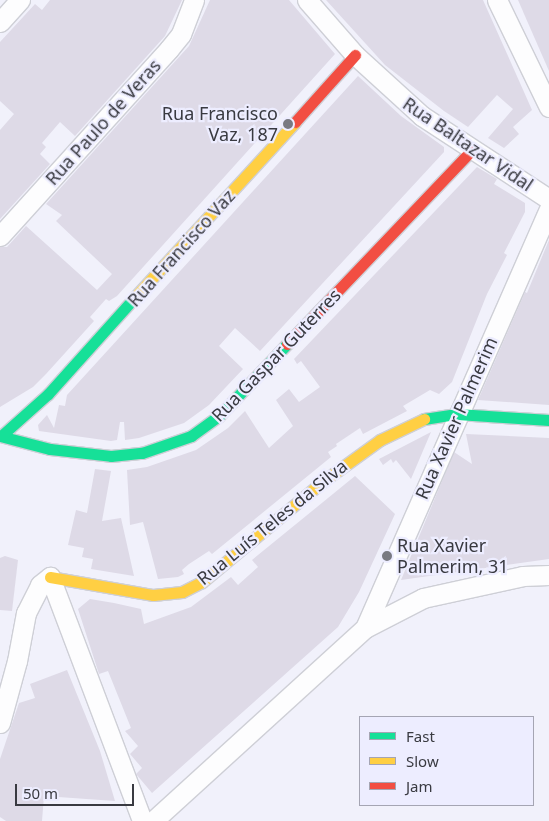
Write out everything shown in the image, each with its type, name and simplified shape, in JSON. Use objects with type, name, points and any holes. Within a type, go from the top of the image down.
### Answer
[{"type":"street","points":[[0,22],[20,0]]},
{"type":"street","name":"Rua Paulo de Veras","points":[[0,236],[169,49],[181,34],[194,0]]},
{"type":"street","name":"Rua Baltazar Vidal","points":[[307,0],[355,55],[422,116],[549,199]]},
{"type":"street","points":[[497,0],[549,106]]},
{"type":"street","name":"Rua Francisco Vaz","points":[[0,436],[48,394],[355,55]]},
{"type":"street","name":"Rua Gaspar Guterres","points":[[0,436],[66,452],[111,456],[142,453],[191,436],[219,416],[472,150]]},
{"type":"street","name":"Rua Xavier Palmerim","points":[[365,628],[457,414],[543,238],[549,208]]},
{"type":"street","name":"Rua Luís Teles da Silva","points":[[50,577],[69,578],[153,595],[182,592],[202,582],[322,482],[380,440],[430,416],[457,414],[549,420]]},
{"type":"street","points":[[153,821],[365,628],[423,598],[523,576],[549,575]]},
{"type":"street","points":[[0,723],[18,661],[26,613],[40,585],[50,577],[142,821]]},
{"type":"building","points":[[50,0],[182,0],[165,36],[75,136],[60,122],[42,143],[46,147],[40,154],[50,164],[0,219],[0,130],[14,114],[0,101],[0,42],[35,4],[42,10]]},
{"type":"building","points":[[210,0],[289,0],[335,54],[117,296],[109,301],[106,299],[90,317],[94,321],[46,374],[33,387],[0,407],[0,247],[7,247],[26,226],[97,290],[112,274],[56,221],[62,215],[46,204],[189,46]]},
{"type":"building","points":[[326,0],[483,0],[532,110],[513,127],[519,134],[504,148],[488,138],[513,109],[497,95],[468,127],[444,111],[385,65]]},
{"type":"building","points":[[518,0],[549,0],[549,71],[528,23]]},
{"type":"building","points":[[358,76],[401,116],[444,147],[444,152],[260,351],[235,328],[219,346],[243,369],[209,405],[184,423],[139,438],[125,440],[124,422],[120,422],[117,440],[111,441],[39,431],[38,425],[47,415],[54,428],[59,405],[65,406],[67,395]]},
{"type":"building","points":[[477,167],[497,179],[494,184],[525,203],[525,212],[504,253],[507,255],[487,294],[452,382],[439,394],[430,390],[403,406],[407,411],[363,434],[360,428],[336,444],[337,446],[328,452],[331,457],[212,554],[209,551],[189,564],[182,570],[184,574],[178,577],[158,579],[143,522],[130,525],[127,470],[147,467],[196,450],[228,428],[245,411],[269,448],[293,426],[276,400],[289,389],[299,402],[320,387],[301,361],[297,364],[294,359]]},
{"type":"building","points":[[549,240],[549,405],[478,400],[525,292],[527,293]]},
{"type":"building","points":[[431,432],[411,479],[396,460],[393,463],[391,459],[383,465],[379,459]]},
{"type":"building","points":[[466,434],[549,438],[549,559],[401,580],[454,452],[472,464]]},
{"type":"building","points":[[95,469],[111,471],[102,521],[121,518],[134,576],[91,569],[93,559],[82,557],[84,548],[68,545],[76,510],[87,513]]},
{"type":"building","points":[[355,476],[395,514],[359,592],[338,627],[152,793],[136,774],[142,768],[130,754],[138,746],[125,731],[131,728],[108,671],[99,674],[78,609],[90,599],[141,609],[144,624],[191,607],[231,577],[238,585],[258,567],[252,560]]},
{"type":"building","points":[[5,556],[18,560],[12,611],[0,610],[0,558]]},
{"type":"building","points":[[67,670],[100,751],[115,801],[44,796],[42,821],[6,821],[0,817],[0,759],[19,703],[35,698],[30,684]]},
{"type":"traffic: fast","points":[[1,436],[48,394],[134,298]]},
{"type":"traffic: fast","points":[[0,436],[50,449],[111,456],[142,453],[191,436],[219,416],[287,344]]},
{"type":"traffic: fast","points":[[424,419],[457,414],[549,420]]},
{"type":"traffic: slow","points":[[134,298],[295,122]]},
{"type":"traffic: slow","points":[[50,577],[153,595],[182,592],[202,582],[322,482],[380,440],[424,419]]},
{"type":"traffic: jam","points":[[295,122],[355,55]]},
{"type":"traffic: jam","points":[[287,344],[472,150]]},
{"type":"place","name":"Rua Francisco Vaz, 187","points":[[288,124]]},
{"type":"place","name":"Rua Xavier Palmerim, 31","points":[[387,556]]}]
